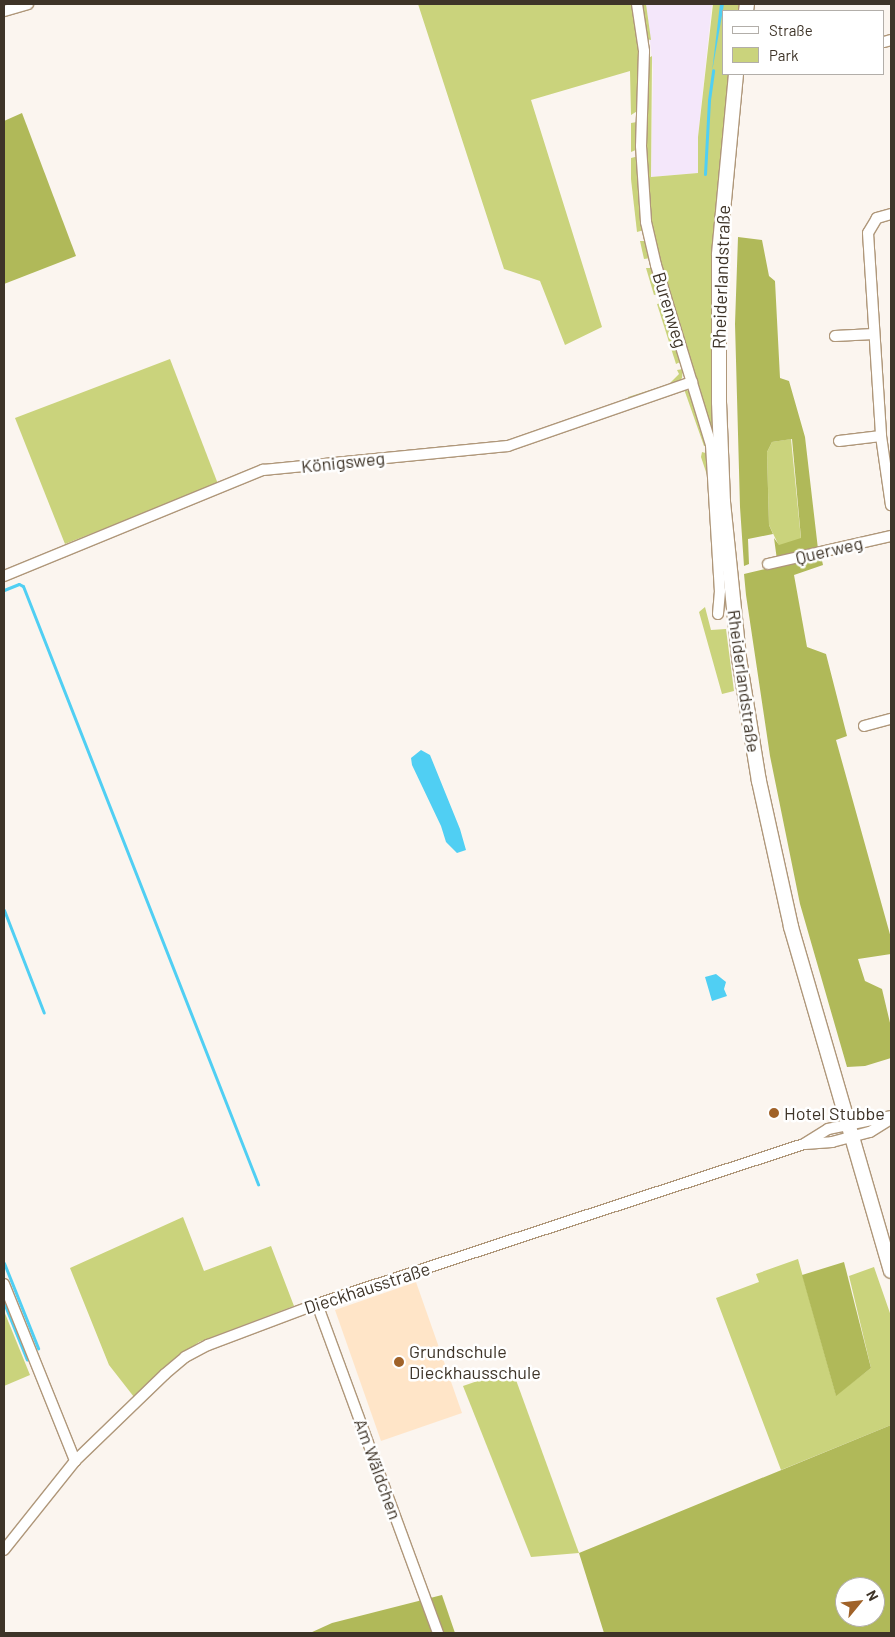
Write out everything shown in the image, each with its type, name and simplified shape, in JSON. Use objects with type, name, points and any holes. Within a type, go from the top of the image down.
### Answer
[{"type":"main road","name":"Rheiderlandstraße","points":[[736,75],[724,185],[719,274],[719,402],[723,502],[731,597],[748,719],[791,927],[891,1271]]},
{"type":"street","points":[[4,11],[28,4]]},
{"type":"street","name":"Burenweg","points":[[637,4],[644,51],[641,156],[646,222],[656,265],[711,445],[720,591],[718,614]]},
{"type":"street","points":[[891,214],[877,218],[868,233],[881,436],[891,506]]},
{"type":"street","points":[[835,336],[874,334]]},
{"type":"street","name":"Königsweg","points":[[4,576],[262,470],[508,446],[692,382]]},
{"type":"street","points":[[838,441],[881,436]]},
{"type":"street","name":"Querweg","points":[[768,564],[891,536]]},
{"type":"street","points":[[864,726],[891,719]]},
{"type":"street","name":"Dieckhausstraße","points":[[4,1550],[75,1461],[186,1357],[208,1345],[317,1304],[804,1144],[828,1129],[849,1131],[891,1118]]},
{"type":"street","points":[[4,1284],[75,1461]]},
{"type":"street","name":"Am Wäldchen","points":[[317,1304],[438,1633]]},
{"type":"shaded area","points":[[646,4],[712,4],[698,137],[698,173],[651,177],[653,69]]},
{"type":"shaded area","name":"Grundschule Dieckhausschule","points":[[416,1282],[462,1413],[381,1441],[335,1310]]},
{"type":"green space","points":[[418,4],[633,4],[640,64],[639,110],[631,115],[630,71],[531,100],[602,327],[565,345],[540,281],[504,269]]},
{"type":"green space","points":[[640,4],[646,4],[651,40],[646,39]]},
{"type":"green space","points":[[713,4],[740,4],[739,10],[722,10],[722,75],[731,75],[718,208],[732,644],[725,599],[713,440],[649,224],[644,167],[647,59],[652,56],[651,177],[698,173],[698,137]]},
{"type":"green space","points":[[22,113],[76,256],[4,284],[4,121]]},
{"type":"green space","points":[[637,122],[639,124],[638,149],[631,152],[631,123]]},
{"type":"green space","points":[[631,158],[638,158],[644,230],[637,232],[631,179]]},
{"type":"green space","points":[[738,237],[762,240],[769,276],[775,281],[780,378],[789,381],[805,437],[818,549],[777,560],[774,538],[779,545],[801,538],[792,439],[772,442],[767,452],[769,525],[773,534],[748,539],[749,564],[744,566],[740,507],[735,324]]},
{"type":"green space","points":[[640,241],[646,241],[651,258],[644,259]]},
{"type":"green space","points":[[646,268],[654,268],[661,293],[654,295]]},
{"type":"green space","points":[[663,303],[682,361],[676,364],[657,304]]},
{"type":"green space","points":[[170,359],[218,484],[65,544],[15,418]]},
{"type":"green space","points":[[683,369],[682,378],[678,383],[629,400],[628,397],[669,384],[679,374],[677,370]]},
{"type":"green space","points":[[684,389],[692,392],[708,445],[704,446]]},
{"type":"green space","points":[[791,439],[801,539],[779,546],[769,525],[767,452],[772,442]]},
{"type":"green space","points":[[702,452],[709,454],[711,518],[707,475],[701,457]]},
{"type":"green space","points":[[821,556],[823,565],[794,575],[807,647],[826,654],[847,736],[836,740],[891,938],[891,954],[858,959],[865,981],[882,989],[891,1027],[891,1058],[865,1066],[847,1067],[800,904],[770,756],[744,574]]},
{"type":"green space","points":[[705,607],[711,630],[726,629],[734,691],[722,694],[699,612]]},
{"type":"green space","points":[[183,1217],[204,1271],[271,1246],[294,1306],[199,1342],[167,1365],[134,1397],[109,1365],[70,1268]]},
{"type":"green space","points":[[798,1259],[836,1395],[871,1368],[849,1276],[874,1267],[891,1316],[891,1425],[781,1470],[716,1298],[759,1282],[756,1274]]},
{"type":"green space","points":[[844,1262],[871,1368],[836,1396],[802,1275]]},
{"type":"green space","points":[[4,1311],[30,1375],[4,1386]]},
{"type":"green space","points":[[512,1369],[579,1553],[531,1557],[463,1386]]},
{"type":"green space","points":[[891,1425],[891,1633],[604,1633],[579,1553]]},
{"type":"green space","points":[[442,1595],[455,1633],[310,1633],[332,1623]]},
{"type":"water","points":[[720,4],[724,4],[722,10],[712,72]]},
{"type":"water","points":[[421,750],[430,755],[460,829],[466,850],[457,853],[446,842],[441,826],[412,765],[411,758]]},
{"type":"water","points":[[716,974],[726,982],[724,989],[727,996],[712,1001],[705,977]]},
{"type":"waterway","points":[[705,174],[709,100],[713,70]]},
{"type":"waterway","points":[[4,590],[19,584],[23,586],[258,1184]]},
{"type":"waterway","points":[[4,910],[44,1013]]},
{"type":"waterway","points":[[4,1263],[38,1348]]},
{"type":"waterway","points":[[4,1303],[27,1360]]},
{"type":"place","name":"Hotel Stubbe","points":[[774,1113]]},
{"type":"place","name":"Grundschule Dieckhausschule","points":[[399,1362]]}]
